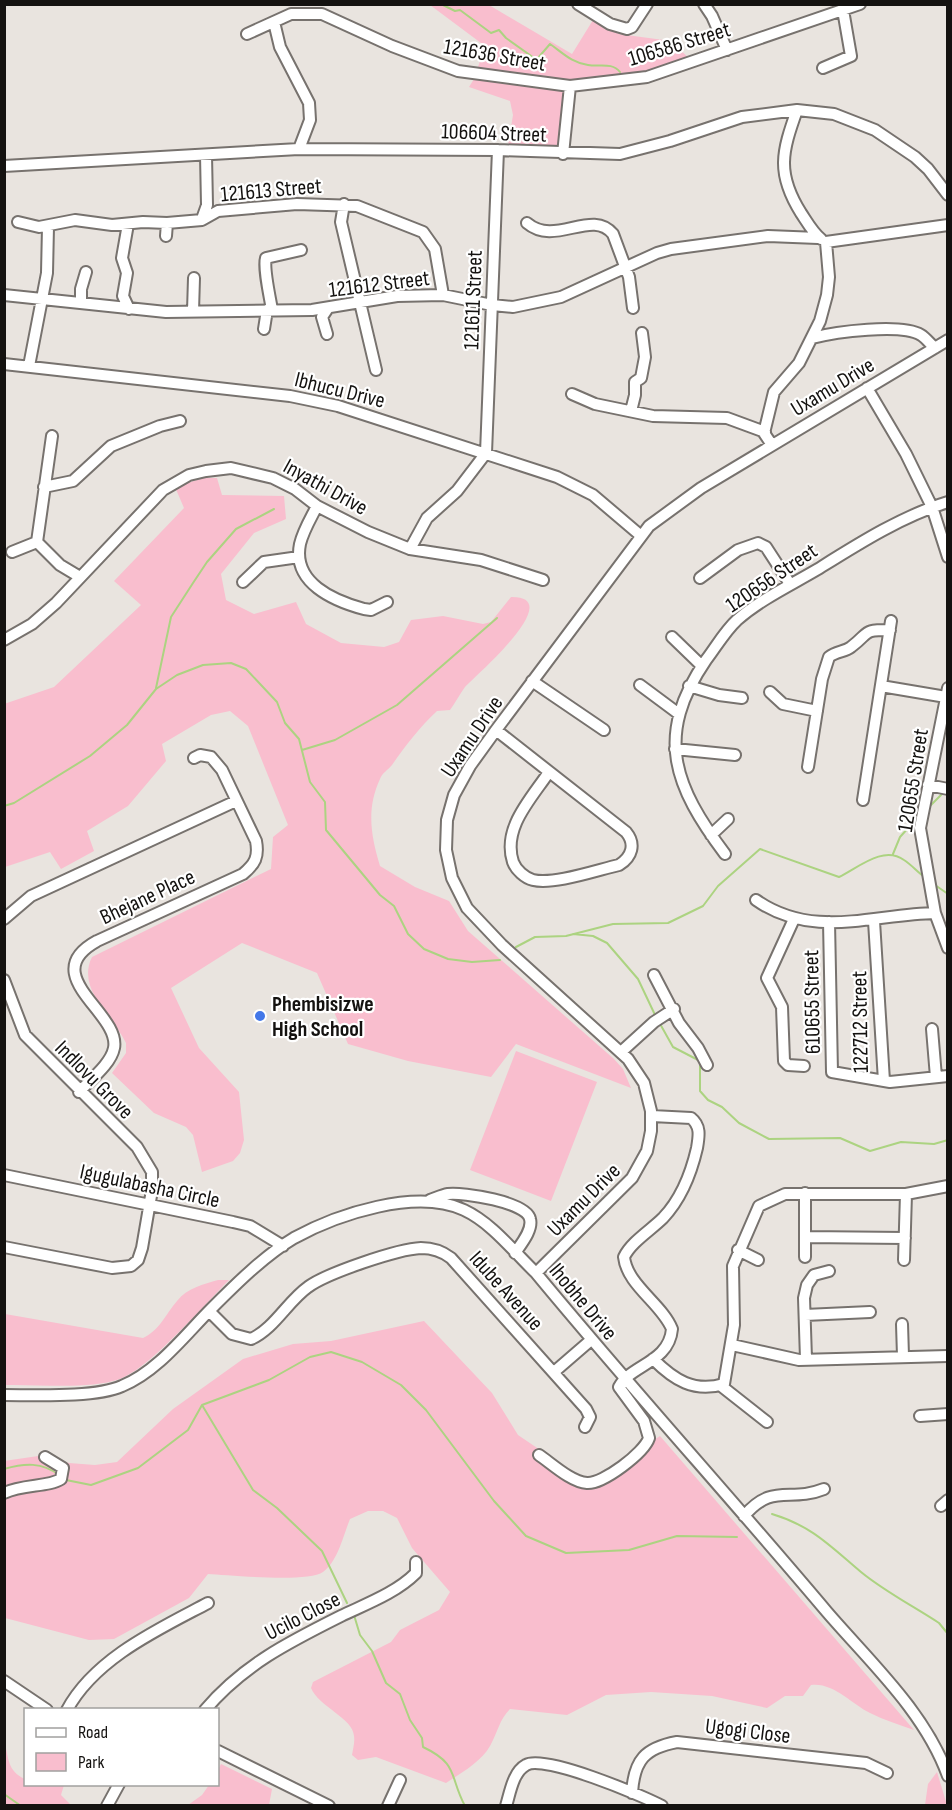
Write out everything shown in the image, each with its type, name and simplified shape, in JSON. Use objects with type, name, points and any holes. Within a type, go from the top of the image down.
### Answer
[{"type":"street","points":[[578,4],[610,24],[627,29],[632,27],[647,4]]},
{"type":"street","points":[[704,4],[727,50]]},
{"type":"street","name":"106586 Street","points":[[570,86],[647,77],[727,50],[835,9],[860,4]]},
{"type":"street","points":[[823,68],[851,56],[835,9]]},
{"type":"street","name":"121636 Street","points":[[247,34],[291,14],[322,14],[392,46],[458,71],[570,86]]},
{"type":"street","points":[[274,22],[280,47],[309,103],[310,120],[299,149]]},
{"type":"street","points":[[563,154],[570,86]]},
{"type":"street","points":[[765,432],[774,392],[799,363],[812,338],[827,295],[822,240],[795,202],[784,174],[785,147],[797,110]]},
{"type":"street","name":"106604 Street","points":[[4,166],[299,149],[498,150],[563,154],[630,152],[742,117],[797,110],[834,114],[875,130],[915,157],[948,195]]},
{"type":"street","name":"121611 Street","points":[[486,453],[498,150]]},
{"type":"street","points":[[202,220],[207,205],[206,155]]},
{"type":"street","name":"121613 Street","points":[[18,222],[48,227],[57,222],[75,220],[101,224],[167,223],[202,220],[218,211],[297,204],[344,204],[387,216],[423,232],[435,249],[443,295]]},
{"type":"street","points":[[344,204],[341,222],[376,370]]},
{"type":"street","points":[[207,205],[218,211]]},
{"type":"street","points":[[166,236],[167,223]]},
{"type":"street","points":[[527,223],[537,231],[546,232],[592,224],[608,229],[613,234],[626,269],[632,288],[633,308]]},
{"type":"street","points":[[128,224],[122,258],[127,273],[123,296],[129,309]]},
{"type":"street","name":"121612 Street","points":[[4,295],[81,301],[129,309],[193,311],[328,308],[397,296],[443,295],[492,305],[513,306],[545,302],[626,269],[657,253],[705,243],[768,236],[822,240],[948,225]]},
{"type":"street","points":[[29,366],[47,273],[48,227]]},
{"type":"street","points":[[264,329],[269,310],[269,282],[264,269],[266,258],[273,254],[301,250]]},
{"type":"street","points":[[81,301],[81,290],[86,272]]},
{"type":"street","points":[[193,311],[194,278]]},
{"type":"street","points":[[327,334],[322,317],[328,308]]},
{"type":"street","points":[[812,338],[864,329],[909,332],[923,336],[935,348]]},
{"type":"street","points":[[631,411],[635,382],[641,378],[643,370],[642,333]]},
{"type":"street","name":"Uxamu Drive","points":[[536,1273],[632,1178],[647,1151],[652,1116],[644,1083],[621,1053],[478,922],[458,892],[446,850],[448,814],[461,781],[640,535],[680,501],[948,340]]},
{"type":"street","name":"Ibhucu Drive","points":[[4,364],[290,396],[338,406],[486,453],[577,486],[612,510],[640,535]]},
{"type":"street","points":[[867,388],[906,454],[932,507],[948,557]]},
{"type":"street","points":[[572,394],[595,404],[673,418],[728,417],[765,432],[772,445]]},
{"type":"street","points":[[44,487],[73,481],[111,446],[160,426],[180,421]]},
{"type":"street","points":[[37,542],[52,436]]},
{"type":"street","points":[[410,549],[427,518],[457,491],[486,453]]},
{"type":"street","name":"Inyathi Drive","points":[[4,640],[44,614],[163,490],[189,475],[231,468],[273,477],[295,489],[317,506],[368,532],[410,549],[481,560],[543,580]]},
{"type":"street","name":"120656 Street","points":[[725,854],[711,835],[680,779],[675,749],[679,714],[689,686],[736,621],[790,584],[862,542],[932,507],[948,502]]},
{"type":"street","points":[[317,506],[300,543],[299,557],[303,570],[322,593],[371,610],[387,602]]},
{"type":"street","points":[[12,552],[37,542]]},
{"type":"street","points":[[37,542],[60,565],[80,577]]},
{"type":"street","points":[[700,578],[707,570],[738,550],[758,543],[766,547],[790,584]]},
{"type":"street","points":[[243,582],[264,562],[299,557]]},
{"type":"street","points":[[808,767],[822,679],[829,657],[852,647],[866,633],[891,626],[863,800]]},
{"type":"street","points":[[672,637],[702,666]]},
{"type":"street","points":[[532,681],[604,730]]},
{"type":"street","points":[[640,685],[679,714]]},
{"type":"street","points":[[689,686],[719,695],[742,698]]},
{"type":"street","points":[[881,686],[947,693]]},
{"type":"street","points":[[770,692],[783,704],[817,711]]},
{"type":"street","name":"120655 Street","points":[[947,693],[920,828],[935,913],[948,948]]},
{"type":"street","points":[[496,730],[626,832],[632,840],[626,861],[619,865],[545,881],[532,880],[514,866],[510,844],[512,832],[517,820],[549,772]]},
{"type":"street","points":[[675,749],[735,755]]},
{"type":"street","name":"Bhejane Place","points":[[79,1092],[110,1057],[114,1048],[114,1038],[86,998],[78,982],[75,968],[77,959],[87,946],[243,874],[255,862],[258,851],[256,841],[216,761],[206,755],[194,758]]},
{"type":"street","points":[[928,784],[948,789]]},
{"type":"street","points":[[4,919],[31,896],[236,801]]},
{"type":"street","points":[[711,835],[728,819]]},
{"type":"street","points":[[756,900],[768,909],[794,919],[829,922],[874,921],[910,913],[935,913]]},
{"type":"street","points":[[794,919],[767,978],[782,1007],[784,1061],[788,1065],[804,1066]]},
{"type":"street","name":"122712 Street","points":[[839,1076],[884,1082],[874,921]]},
{"type":"street","name":"610655 Street","points":[[829,922],[832,1072],[839,1076]]},
{"type":"street","points":[[654,975],[674,1009],[679,1023],[698,1048],[706,1065]]},
{"type":"street","name":"Indlovu Grove","points":[[4,980],[25,1035],[147,1160],[152,1172],[151,1204],[138,1260],[123,1269],[4,1247]]},
{"type":"street","points":[[621,1053],[657,1020],[674,1009]]},
{"type":"street","points":[[932,1029],[936,1077]]},
{"type":"street","points":[[884,1082],[948,1076]]},
{"type":"street","points":[[539,1455],[576,1479],[588,1483],[603,1478],[643,1449],[649,1434],[644,1421],[619,1387],[624,1378],[639,1371],[667,1345],[672,1329],[663,1313],[627,1268],[624,1257],[663,1218],[682,1192],[692,1167],[699,1131],[698,1125],[691,1118],[652,1116]]},
{"type":"street","name":"Igugulabasha Circle","points":[[4,1175],[250,1226],[283,1246]]},
{"type":"street","points":[[653,1359],[671,1377],[681,1382],[702,1387],[724,1384],[728,1376],[732,1345],[735,1293],[733,1266],[759,1206],[769,1199],[785,1194],[805,1193],[906,1194],[948,1186]]},
{"type":"street","points":[[804,1257],[805,1193]]},
{"type":"street","points":[[428,1201],[447,1194],[465,1194],[492,1199],[526,1211],[530,1217],[530,1225],[515,1253]]},
{"type":"street","points":[[904,1260],[906,1194]]},
{"type":"street","name":"Ihobhe Drive","points":[[4,1395],[91,1392],[121,1387],[151,1368],[238,1282],[283,1246],[335,1219],[401,1202],[428,1201],[466,1211],[481,1221],[536,1273],[923,1725],[939,1751],[948,1776]]},
{"type":"street","points":[[804,1237],[905,1238]]},
{"type":"street","name":"Idube Avenue","points":[[209,1311],[232,1334],[251,1339],[266,1329],[302,1292],[321,1279],[407,1251],[433,1250],[451,1258],[554,1372],[589,1414],[588,1425],[585,1427]]},
{"type":"street","points":[[738,1250],[758,1260]]},
{"type":"street","points":[[806,1359],[804,1298],[809,1281],[819,1272],[830,1271]]},
{"type":"street","points":[[805,1315],[870,1312]]},
{"type":"street","points":[[902,1324],[903,1356]]},
{"type":"street","points":[[554,1372],[591,1340]]},
{"type":"street","points":[[732,1345],[784,1358],[948,1356]]},
{"type":"street","points":[[720,1385],[767,1422]]},
{"type":"street","points":[[920,1416],[948,1414]]},
{"type":"street","points":[[4,1493],[26,1485],[52,1483],[61,1479],[63,1468],[45,1457]]},
{"type":"street","points":[[744,1516],[766,1496],[804,1494],[824,1489]]},
{"type":"street","name":"Ucilo Close","points":[[207,1708],[232,1681],[269,1652],[369,1603],[410,1580],[416,1573],[416,1562]]},
{"type":"street","points":[[68,1708],[81,1687],[93,1675],[165,1626],[208,1602]]},
{"type":"street","points":[[4,1682],[43,1708]]},
{"type":"street","name":"Ugogi Close","points":[[632,1792],[633,1773],[649,1751],[677,1742],[866,1764],[887,1773]]},
{"type":"street","points":[[219,1752],[328,1806]]},
{"type":"street","points":[[506,1806],[520,1770],[527,1764],[537,1762],[563,1767],[663,1806]]},
{"type":"street","points":[[388,1806],[400,1780]]},
{"type":"street","points":[[106,1806],[118,1786]]},
{"type":"green space","points":[[430,5],[489,5],[572,54],[593,20],[619,34],[671,41],[696,65],[580,88],[571,105],[571,139],[557,149],[508,145],[513,115],[510,101],[469,87],[485,46]]},
{"type":"green space","points":[[203,478],[217,478],[222,495],[284,496],[286,519],[254,533],[221,574],[226,600],[254,614],[296,602],[306,624],[341,643],[384,647],[399,642],[411,620],[443,616],[483,624],[491,622],[511,597],[526,600],[529,609],[524,623],[513,638],[465,687],[450,710],[437,711],[424,724],[381,777],[371,812],[374,844],[380,866],[415,887],[449,901],[468,931],[614,1059],[623,1069],[631,1088],[516,1044],[491,1077],[408,1061],[348,1044],[317,973],[242,943],[171,988],[199,1048],[239,1092],[244,1140],[240,1153],[233,1161],[202,1172],[193,1135],[186,1127],[154,1113],[112,1073],[126,1053],[126,1043],[92,991],[88,969],[92,957],[271,869],[273,837],[288,825],[248,726],[230,711],[211,715],[162,744],[166,761],[128,806],[87,831],[94,851],[61,869],[50,852],[5,867],[4,704],[54,687],[141,605],[114,581],[184,508],[175,487]]},
{"type":"green space","points":[[516,1051],[597,1082],[551,1201],[470,1170]]},
{"type":"green space","points":[[218,1280],[229,1280],[161,1349],[132,1373],[120,1379],[78,1385],[5,1385],[5,1314],[143,1338],[158,1326],[186,1293]]},
{"type":"green space","points":[[424,1321],[492,1393],[518,1435],[583,1479],[600,1475],[660,1436],[914,1730],[875,1716],[835,1690],[819,1685],[811,1685],[803,1696],[785,1696],[767,1708],[712,1696],[651,1692],[606,1695],[567,1715],[510,1709],[503,1717],[493,1741],[482,1757],[446,1783],[376,1757],[358,1760],[352,1755],[354,1736],[352,1730],[342,1718],[315,1695],[311,1688],[313,1682],[391,1642],[400,1630],[439,1610],[450,1592],[412,1548],[397,1518],[383,1511],[368,1511],[350,1519],[333,1561],[323,1572],[286,1578],[208,1574],[189,1598],[114,1639],[89,1640],[5,1618],[4,1461],[45,1455],[69,1463],[95,1465],[117,1462],[173,1409],[243,1359],[293,1344],[331,1341]]},
{"type":"green space","points":[[4,1740],[12,1768],[24,1778],[24,1786],[64,1786],[61,1795],[71,1805],[5,1805]]},
{"type":"green space","points":[[221,1764],[272,1789],[269,1805],[188,1805],[202,1795],[208,1786],[219,1786]]},
{"type":"green space","points":[[937,1772],[947,1805],[925,1805],[928,1784]]},
{"type":"waterway","points":[[441,4],[455,11],[460,10],[491,33],[499,30],[506,38],[534,58],[538,58],[550,44],[577,62],[610,66],[620,72]]},
{"type":"waterway","points":[[156,688],[171,617],[193,583],[207,562],[236,529],[274,509]]},
{"type":"waterway","points":[[302,750],[335,740],[397,705],[497,618]]},
{"type":"waterway","points":[[4,806],[14,803],[90,756],[127,725],[156,689],[177,675],[203,665],[231,663],[246,669],[277,702],[285,723],[299,739],[310,782],[325,802],[326,830],[380,895],[394,906],[408,934],[424,949],[448,959],[472,962],[500,960]]},
{"type":"waterway","points":[[928,808],[945,791]]},
{"type":"waterway","points":[[893,854],[900,837],[919,816]]},
{"type":"waterway","points":[[516,947],[535,937],[566,936],[613,924],[668,923],[703,906],[718,886],[760,849],[839,877],[879,856],[896,856],[926,878]]},
{"type":"waterway","points":[[935,885],[948,894]]},
{"type":"waterway","points":[[573,934],[593,936],[607,943],[638,979],[656,1017]]},
{"type":"waterway","points":[[659,1022],[673,1047],[700,1061],[700,1091],[708,1100],[722,1107],[739,1123],[769,1139],[840,1138],[870,1151],[901,1142],[934,1144],[948,1140]]},
{"type":"waterway","points":[[66,1480],[91,1485],[138,1468],[188,1430],[202,1405],[269,1380],[310,1357],[331,1352],[362,1362],[401,1385],[426,1410],[494,1501],[526,1536],[566,1553],[629,1550],[677,1536],[737,1537]]},
{"type":"waterway","points":[[202,1405],[253,1490],[277,1508],[322,1551],[347,1603]]},
{"type":"waterway","points":[[4,1469],[33,1465],[46,1468],[59,1475]]},
{"type":"waterway","points":[[772,1514],[810,1531],[870,1579],[939,1623],[948,1634]]},
{"type":"waterway","points":[[354,1615],[360,1635],[372,1651],[386,1683],[400,1694],[410,1720],[422,1738],[423,1747],[448,1765],[465,1806]]},
{"type":"waterway","points":[[4,1794],[21,1806]]},
{"type":"place","name":"Phembisizwe High School","points":[[260,1016]]}]
